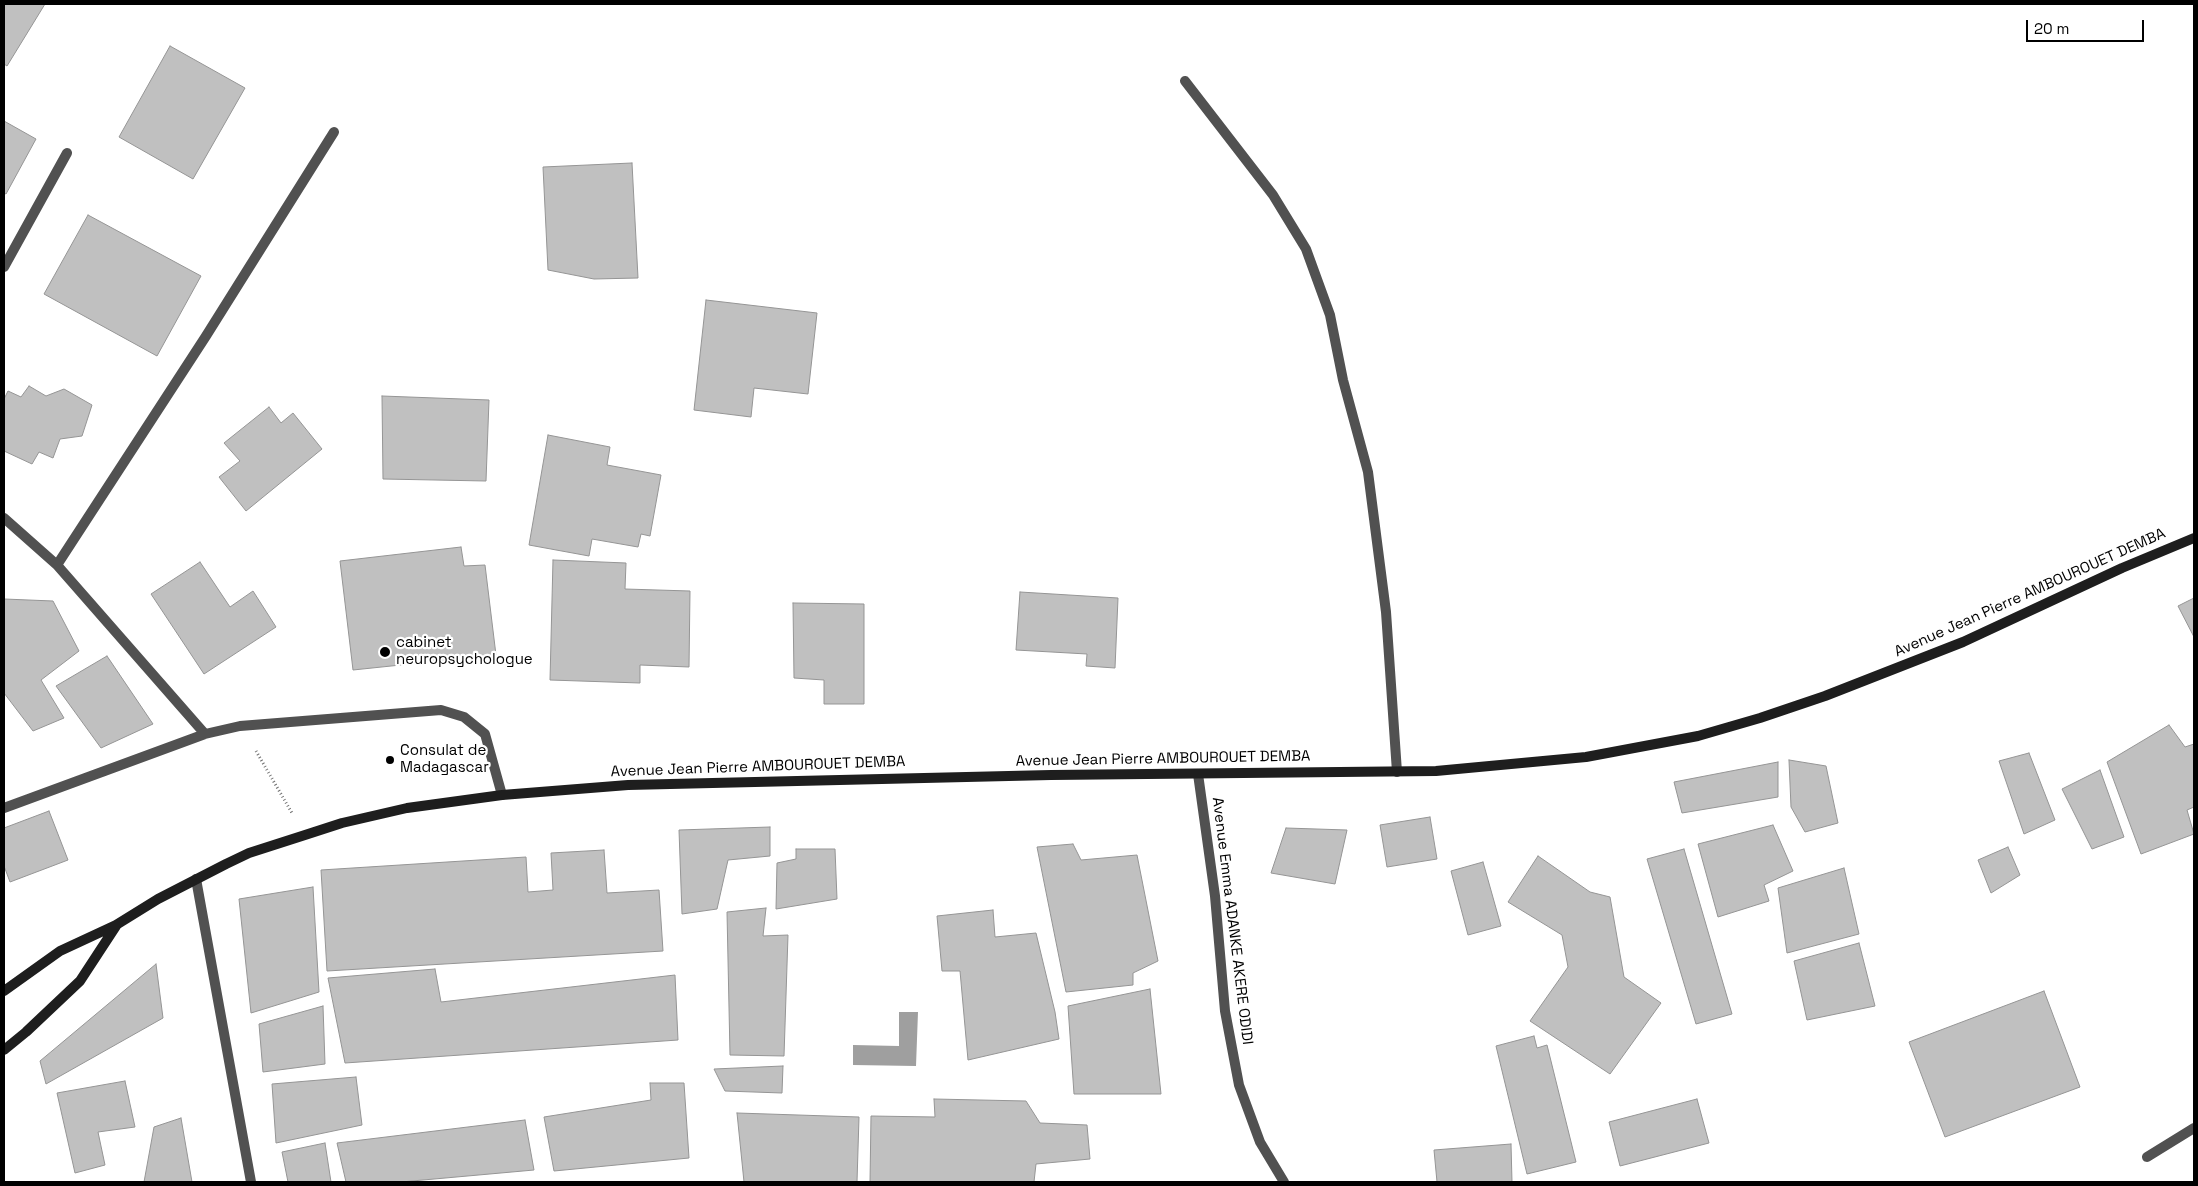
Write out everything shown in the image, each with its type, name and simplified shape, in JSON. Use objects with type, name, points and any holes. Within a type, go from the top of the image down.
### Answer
[{"type":"main road","name":"Avenue Jean Pierre AMBOUROUET DEMBA","points":[[4,990],[60,951],[116,925],[158,899],[249,853],[342,823],[407,808],[502,795],[628,785],[815,779],[1397,772],[1482,768],[1586,757],[1698,736],[1825,696],[1963,642],[2122,568],[2194,538]]},
{"type":"main road","points":[[4,1050],[80,981],[116,925]]},
{"type":"street","points":[[1185,81],[1273,195],[1306,249],[1330,314],[1343,380],[1368,472],[1386,612],[1397,772]]},
{"type":"street","points":[[57,565],[334,132]]},
{"type":"street","points":[[4,267],[67,153]]},
{"type":"street","points":[[4,518],[57,565],[205,734]]},
{"type":"street","points":[[4,808],[205,734],[240,726],[441,710],[464,717],[485,734],[502,795]]},
{"type":"street","name":"Avenue Emma ADANKE AKERE ODIDI","points":[[1198,774],[1215,896],[1225,1010],[1239,1085],[1260,1142],[1284,1182]]},
{"type":"street","points":[[196,879],[250,1182]]},
{"type":"street","points":[[2146,1157],[2194,1128]]},
{"type":"path","points":[[240,726],[305,835]]},
{"type":"shaded area","points":[[899,1012],[918,1012],[916,1066],[853,1065],[853,1045],[899,1046]]},
{"type":"building","points":[[4,4],[45,4],[7,66],[4,64]]},
{"type":"building","points":[[170,46],[245,88],[193,179],[119,137]]},
{"type":"building","points":[[4,121],[36,139],[6,194],[4,193]]},
{"type":"building","points":[[632,163],[638,278],[594,279],[548,270],[543,167]]},
{"type":"building","points":[[88,215],[201,276],[157,356],[44,294]]},
{"type":"building","points":[[706,300],[817,313],[808,394],[754,388],[751,417],[694,410]]},
{"type":"building","points":[[29,386],[46,396],[64,389],[92,405],[82,436],[60,439],[53,458],[39,452],[32,464],[4,451],[4,399],[8,391],[21,397]]},
{"type":"building","points":[[382,396],[489,400],[486,481],[383,479]]},
{"type":"building","points":[[269,407],[281,423],[293,413],[322,449],[246,511],[219,477],[240,461],[224,443]]},
{"type":"building","points":[[548,435],[610,447],[607,465],[661,475],[650,536],[641,534],[638,547],[592,539],[589,556],[529,545]]},
{"type":"building","points":[[461,547],[464,566],[485,565],[496,655],[353,670],[340,561]]},
{"type":"building","points":[[553,560],[626,563],[625,589],[690,591],[689,667],[640,665],[640,683],[550,680]]},
{"type":"building","points":[[200,562],[230,607],[253,591],[276,627],[204,674],[151,594]]},
{"type":"building","points":[[1020,592],[1118,598],[1115,668],[1086,666],[1087,654],[1016,650]]},
{"type":"building","points":[[2194,598],[2194,637],[2178,606]]},
{"type":"building","points":[[4,599],[53,601],[79,651],[41,680],[64,718],[33,731],[4,693]]},
{"type":"building","points":[[793,603],[864,604],[864,704],[824,704],[824,680],[794,678]]},
{"type":"building","points":[[107,656],[153,724],[101,748],[56,686]]},
{"type":"building","points":[[2169,725],[2185,747],[2194,744],[2194,807],[2187,810],[2194,834],[2141,854],[2107,762]]},
{"type":"building","points":[[2029,753],[2055,820],[2024,834],[1999,761]]},
{"type":"building","points":[[1789,760],[1826,766],[1838,823],[1805,832],[1791,807]]},
{"type":"building","points":[[1778,762],[1778,797],[1682,813],[1674,782]]},
{"type":"building","points":[[2100,770],[2124,837],[2092,849],[2062,789]]},
{"type":"building","points":[[49,811],[68,860],[10,882],[4,866],[4,828]]},
{"type":"building","points":[[1430,817],[1437,859],[1387,867],[1380,825]]},
{"type":"building","points":[[1773,825],[1793,871],[1764,885],[1769,901],[1718,917],[1698,844]]},
{"type":"building","points":[[770,827],[770,856],[728,860],[717,909],[682,914],[679,830]]},
{"type":"building","points":[[1286,828],[1347,830],[1335,884],[1271,873]]},
{"type":"building","points":[[1073,844],[1081,860],[1137,855],[1158,961],[1133,973],[1133,985],[1066,992],[1037,847]]},
{"type":"building","points":[[2008,847],[2020,875],[1991,893],[1978,860]]},
{"type":"building","points":[[796,849],[835,849],[837,899],[776,909],[777,863],[796,859]]},
{"type":"building","points":[[1684,849],[1732,1014],[1696,1024],[1647,859]]},
{"type":"building","points":[[604,850],[607,893],[659,890],[663,951],[327,971],[321,870],[526,857],[528,892],[553,890],[551,853]]},
{"type":"building","points":[[1538,856],[1590,892],[1610,897],[1624,977],[1661,1003],[1610,1074],[1530,1021],[1568,967],[1562,935],[1508,902]]},
{"type":"building","points":[[1483,862],[1501,926],[1468,935],[1451,871]]},
{"type":"building","points":[[1844,868],[1859,934],[1787,953],[1778,888]]},
{"type":"building","points":[[313,887],[319,992],[251,1013],[239,899]]},
{"type":"building","points":[[766,908],[763,936],[788,935],[784,1056],[730,1055],[727,912]]},
{"type":"building","points":[[993,910],[995,937],[1036,933],[1055,1012],[1059,1039],[968,1060],[960,971],[942,971],[937,916]]},
{"type":"building","points":[[1859,943],[1875,1006],[1807,1020],[1794,961]]},
{"type":"building","points":[[156,964],[163,1018],[46,1084],[40,1061]]},
{"type":"building","points":[[435,969],[441,1002],[675,975],[678,1040],[345,1063],[328,978]]},
{"type":"building","points":[[1150,989],[1161,1094],[1074,1094],[1068,1006]]},
{"type":"building","points":[[2044,991],[2080,1087],[1945,1137],[1909,1042]]},
{"type":"building","points":[[323,1006],[325,1064],[263,1072],[259,1024]]},
{"type":"building","points":[[1534,1036],[1537,1048],[1547,1045],[1576,1162],[1527,1174],[1496,1046]]},
{"type":"building","points":[[783,1066],[782,1093],[725,1091],[714,1069]]},
{"type":"building","points":[[356,1077],[362,1125],[276,1143],[272,1084]]},
{"type":"building","points":[[125,1081],[135,1127],[98,1132],[105,1165],[75,1173],[57,1093]]},
{"type":"building","points":[[650,1083],[684,1083],[689,1158],[554,1171],[544,1117],[651,1100]]},
{"type":"building","points":[[934,1099],[1026,1101],[1040,1123],[1087,1125],[1090,1159],[1036,1164],[1034,1182],[870,1182],[871,1116],[935,1117]]},
{"type":"building","points":[[1697,1099],[1709,1143],[1620,1166],[1609,1122]]},
{"type":"building","points":[[737,1113],[859,1117],[857,1182],[744,1182]]},
{"type":"building","points":[[181,1118],[192,1182],[144,1182],[154,1127]]},
{"type":"building","points":[[525,1120],[534,1170],[401,1182],[346,1182],[337,1143]]},
{"type":"building","points":[[325,1143],[331,1182],[288,1182],[282,1152]]},
{"type":"building","points":[[1511,1144],[1512,1182],[1437,1182],[1434,1150]]},
{"type":"place","name":"cabinet neuropsychologue","points":[[385,652]]},
{"type":"place","name":"Consulat de Madagascar","points":[[390,760]]}]
